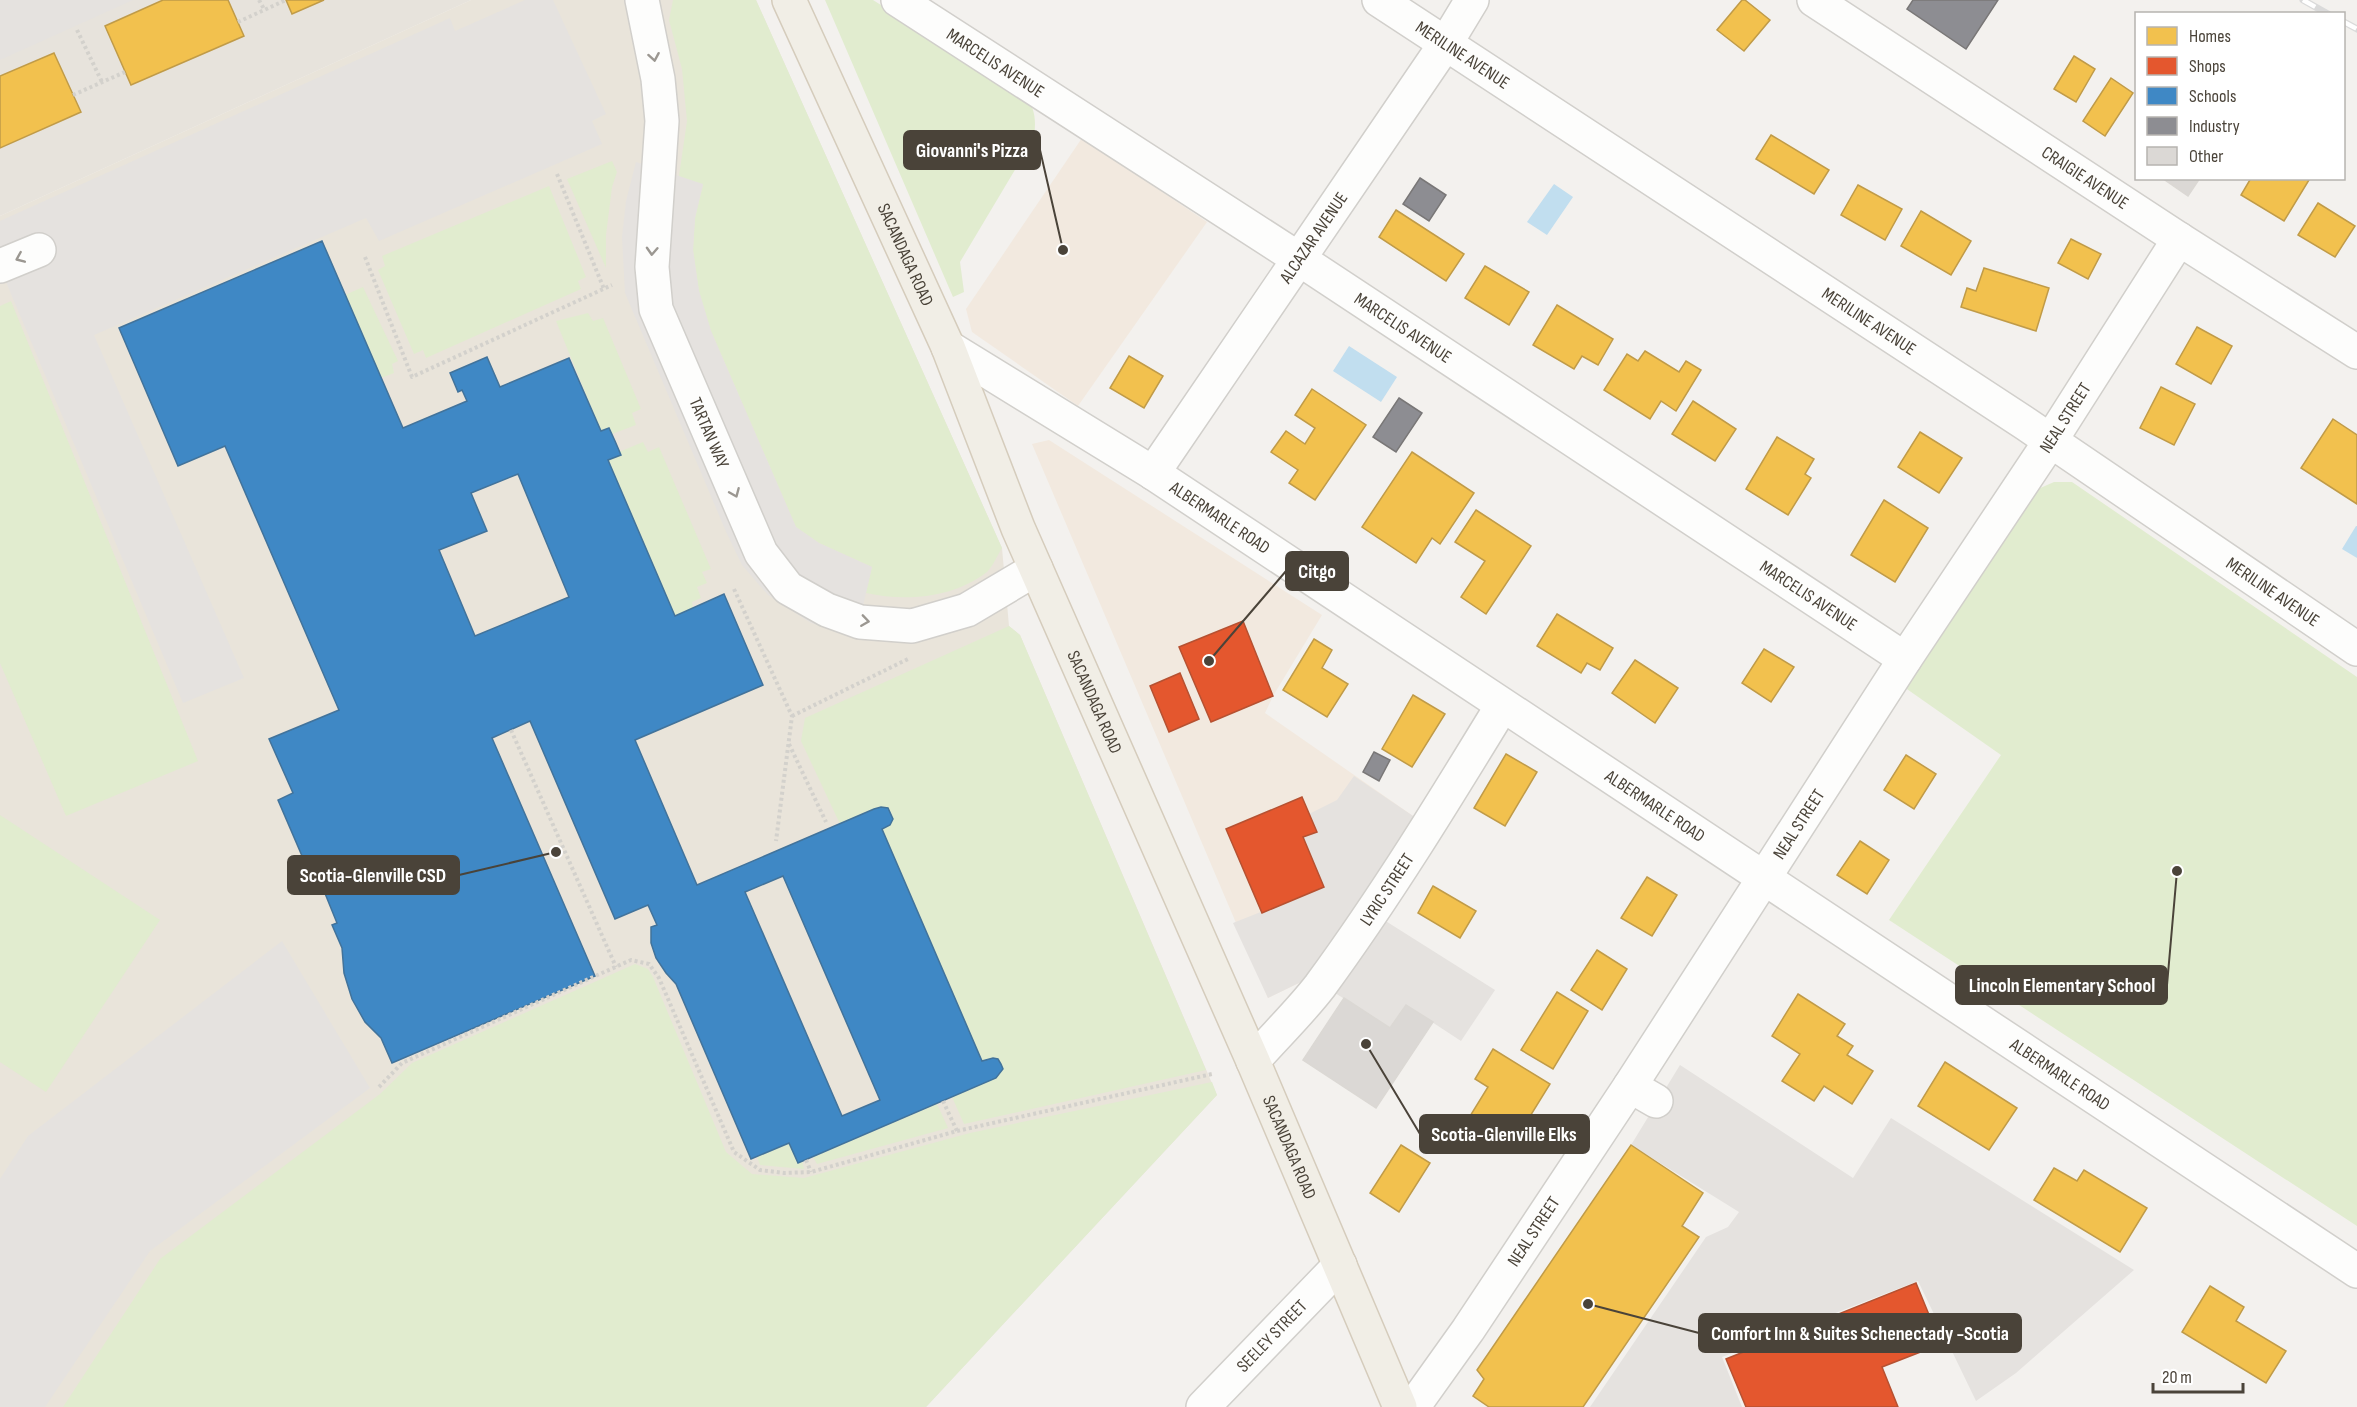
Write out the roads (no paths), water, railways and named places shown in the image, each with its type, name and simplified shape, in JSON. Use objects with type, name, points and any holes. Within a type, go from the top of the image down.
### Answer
[{"type":"main road","name":"SACANDAGA ROAD","points":[[789,0],[948,347],[1036,569],[1253,1061],[1400,1407]]},
{"type":"street","name":"TARTAN WAY","points":[[642,0],[657,79],[662,121],[652,267],[656,309],[761,553],[788,588],[827,609],[860,622],[912,626],[967,610],[1036,569]]},
{"type":"street","name":"MARCELIS AVENUE","points":[[898,0],[1299,259],[1905,659]]},
{"type":"street","name":"MERILINE AVENUE","points":[[1379,0],[2051,440],[2357,649]]},
{"type":"street","name":"ALCAZAR AVENUE","points":[[1153,473],[1446,43],[1472,0]]},
{"type":"street","name":"CRAIGIE AVENUE","points":[[1814,0],[2179,239],[2357,352]]},
{"type":"street","name":"NEAL STREET","points":[[1413,1407],[1643,1094],[1763,876],[2051,440],[2179,239]]},
{"type":"street","points":[[0,266],[39,250]]},
{"type":"street","name":"ALBERMARLE ROAD","points":[[948,347],[1153,473],[2357,1271]]},
{"type":"street","name":"LYRIC STREET","points":[[1253,1061],[1318,988],[1432,821],[1502,706]]},
{"type":"street","name":"SEELEY STREET","points":[[1203,1407],[1340,1265]]},
{"type":"water","points":[[1554,184],[1573,197],[1547,235],[1527,222]]},
{"type":"water","points":[[1349,346],[1397,377],[1381,402],[1333,371]]},
{"type":"water","points":[[2357,526],[2357,558],[2342,549]]},
{"type":"railway","points":[[2303,0],[2324,12]]},
{"type":"railway","points":[[2345,23],[2357,29]]},
{"type":"place","name":"Giovanni's Pizza","points":[[1063,250]]},
{"type":"place","name":"Citgo","points":[[1209,661]]},
{"type":"place","name":"Scotia-Glenville CSD","points":[[556,852]]},
{"type":"place","name":"Lincoln Elementary School","points":[[2177,871]]},
{"type":"place","name":"Scotia-Glenville Elks","points":[[1366,1044]]},
{"type":"place","name":"Comfort Inn & Suites Schenectady -Scotia","points":[[1588,1304]]}]
